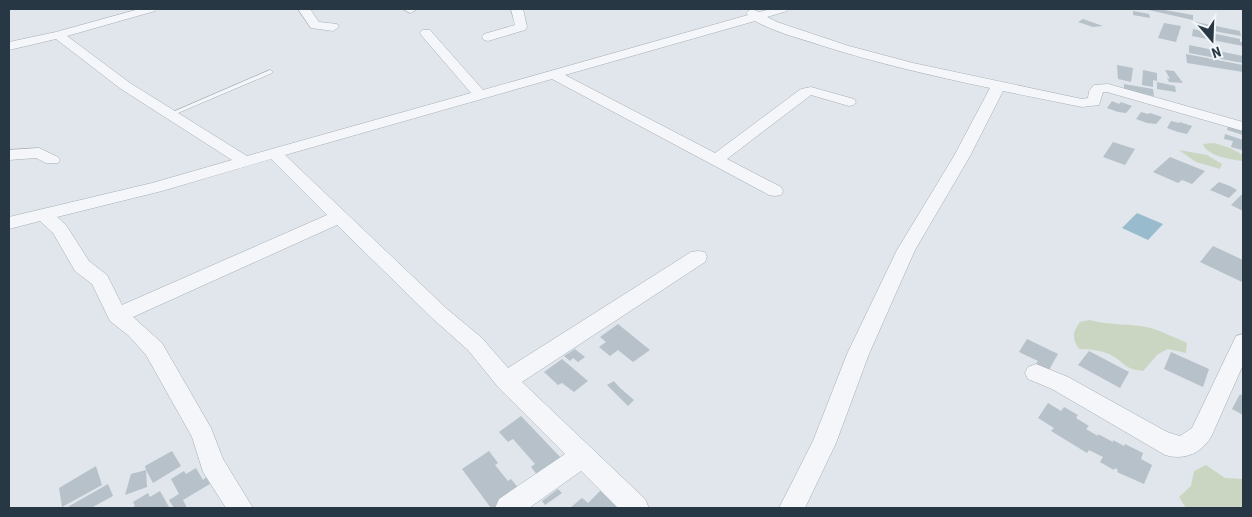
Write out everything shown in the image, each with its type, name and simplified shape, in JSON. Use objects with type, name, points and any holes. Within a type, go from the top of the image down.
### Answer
[{"type":"street","points":[[9,46],[58,35],[145,9]]},
{"type":"street","points":[[304,9],[314,25],[334,27]]},
{"type":"street","points":[[488,37],[521,28],[517,9]]},
{"type":"street","points":[[9,223],[45,216],[273,154],[553,74],[752,12],[783,9]]},
{"type":"street","points":[[752,12],[766,22],[834,45],[926,71],[1089,104],[1094,102],[1096,91],[1099,88],[1108,88],[1243,127]]},
{"type":"street","points":[[426,33],[480,95]]},
{"type":"street","points":[[58,35],[87,60],[169,115],[244,161]]},
{"type":"street","points":[[553,74],[583,92],[717,159],[775,191]]},
{"type":"street","points":[[792,508],[824,443],[858,354],[906,250],[962,156],[998,87]]},
{"type":"street","points":[[717,159],[806,92],[811,91],[849,102]]},
{"type":"street","points":[[9,155],[39,153],[52,160]]},
{"type":"street","points":[[273,154],[440,314],[475,344],[506,381],[636,508]]},
{"type":"street","points":[[45,216],[60,229],[82,266],[100,280],[117,316],[136,330],[154,348],[203,435],[212,464],[240,508]]},
{"type":"street","points":[[117,316],[339,217]]},
{"type":"street","points":[[506,381],[698,257]]},
{"type":"street","points":[[1036,373],[1060,383],[1159,439],[1174,446],[1184,447],[1200,435],[1243,342]]},
{"type":"street","points":[[508,508],[582,456]]},
{"type":"lane","points":[[169,115],[270,72]]},
{"type":"green space","points":[[1214,143],[1243,155],[1243,161],[1209,152],[1203,144]]},
{"type":"green space","points":[[1179,150],[1207,155],[1222,164],[1220,169],[1196,162]]},
{"type":"green space","points":[[1089,320],[1151,328],[1187,343],[1186,353],[1168,349],[1158,354],[1143,371],[1132,369],[1107,353],[1079,349],[1074,339],[1075,329],[1080,322]]},
{"type":"green space","points":[[1206,465],[1225,478],[1243,479],[1243,508],[1186,508],[1179,497],[1191,486],[1194,471]]},
{"type":"water","points":[[1137,213],[1163,224],[1148,240],[1122,228]]},
{"type":"building","points":[[1144,9],[1159,9],[1193,15],[1193,20]]},
{"type":"building","points":[[1133,11],[1149,14],[1150,18],[1133,15]]},
{"type":"building","points":[[1083,19],[1103,26],[1093,27],[1078,22]]},
{"type":"building","points":[[1196,22],[1240,31],[1241,36],[1197,28]]},
{"type":"building","points":[[1164,23],[1181,26],[1176,42],[1158,38]]},
{"type":"building","points":[[1193,29],[1240,39],[1240,42],[1243,42],[1243,46],[1192,36]]},
{"type":"building","points":[[1189,45],[1243,56],[1243,63],[1189,53]]},
{"type":"building","points":[[1186,54],[1243,65],[1243,72],[1187,63]]},
{"type":"building","points":[[1117,65],[1133,68],[1131,82],[1118,79]]},
{"type":"building","points":[[1143,70],[1157,73],[1157,81],[1153,80],[1153,87],[1142,85]]},
{"type":"building","points":[[1165,70],[1174,71],[1183,83],[1169,82],[1167,78],[1170,79]]},
{"type":"building","points":[[1157,82],[1175,86],[1176,92],[1157,89]]},
{"type":"building","points":[[1124,84],[1153,89],[1154,96],[1124,90]]},
{"type":"building","points":[[1112,101],[1132,106],[1126,113],[1118,112],[1107,108]]},
{"type":"building","points":[[1141,112],[1162,117],[1156,124],[1147,123],[1136,119]]},
{"type":"building","points":[[1171,121],[1192,126],[1187,134],[1178,132],[1167,128]]},
{"type":"building","points":[[1228,126],[1243,130],[1243,135],[1227,130]]},
{"type":"building","points":[[1225,134],[1243,140],[1242,150],[1231,147],[1233,141],[1224,139]]},
{"type":"building","points":[[1113,142],[1135,149],[1125,165],[1103,157]]},
{"type":"building","points":[[1170,157],[1205,171],[1192,184],[1182,180],[1178,183],[1153,172]]},
{"type":"building","points":[[1219,182],[1237,190],[1229,198],[1210,190]]},
{"type":"building","points":[[1243,193],[1243,211],[1231,205]]},
{"type":"building","points":[[1213,246],[1243,260],[1242,282],[1200,262]]},
{"type":"building","points":[[618,324],[650,350],[633,362],[618,350],[610,356],[599,347],[606,342],[600,337]]},
{"type":"building","points":[[1027,339],[1058,354],[1049,370],[1036,364],[1038,361],[1019,352]]},
{"type":"building","points":[[575,349],[585,357],[578,362],[573,358],[570,361],[564,356]]},
{"type":"building","points":[[1089,351],[1129,372],[1120,388],[1078,365]]},
{"type":"building","points":[[1171,352],[1209,369],[1203,387],[1164,369]]},
{"type":"building","points":[[562,359],[588,381],[574,392],[562,383],[558,385],[544,372]]},
{"type":"building","points":[[614,381],[634,400],[628,406],[607,385]]},
{"type":"building","points":[[1240,394],[1243,396],[1243,415],[1232,409]]},
{"type":"building","points":[[1048,403],[1061,411],[1064,407],[1078,415],[1076,418],[1089,426],[1086,429],[1098,436],[1098,434],[1124,446],[1125,444],[1143,453],[1141,459],[1152,465],[1144,484],[1100,462],[1103,457],[1089,450],[1087,453],[1051,431],[1054,428],[1038,418]]},
{"type":"building","points":[[521,416],[562,459],[539,477],[531,467],[535,464],[513,439],[508,442],[499,432]]},
{"type":"building","points":[[172,451],[181,466],[153,483],[145,466]]},
{"type":"building","points":[[489,451],[498,463],[495,465],[508,481],[511,479],[520,490],[493,508],[491,508],[462,469]]},
{"type":"building","points":[[96,466],[102,485],[62,507],[59,488]]},
{"type":"building","points":[[196,468],[203,480],[206,477],[210,484],[183,500],[187,508],[174,508],[169,500],[179,494],[171,479],[184,471],[186,474]]},
{"type":"building","points":[[146,470],[147,487],[125,495],[131,474]]},
{"type":"building","points":[[108,484],[113,496],[91,508],[66,508]]},
{"type":"building","points":[[558,489],[562,493],[545,505],[542,501]]},
{"type":"building","points":[[602,489],[623,508],[570,508],[582,498],[588,503]]},
{"type":"building","points":[[160,491],[169,507],[131,508],[135,506],[133,502],[148,493],[150,497]]}]
